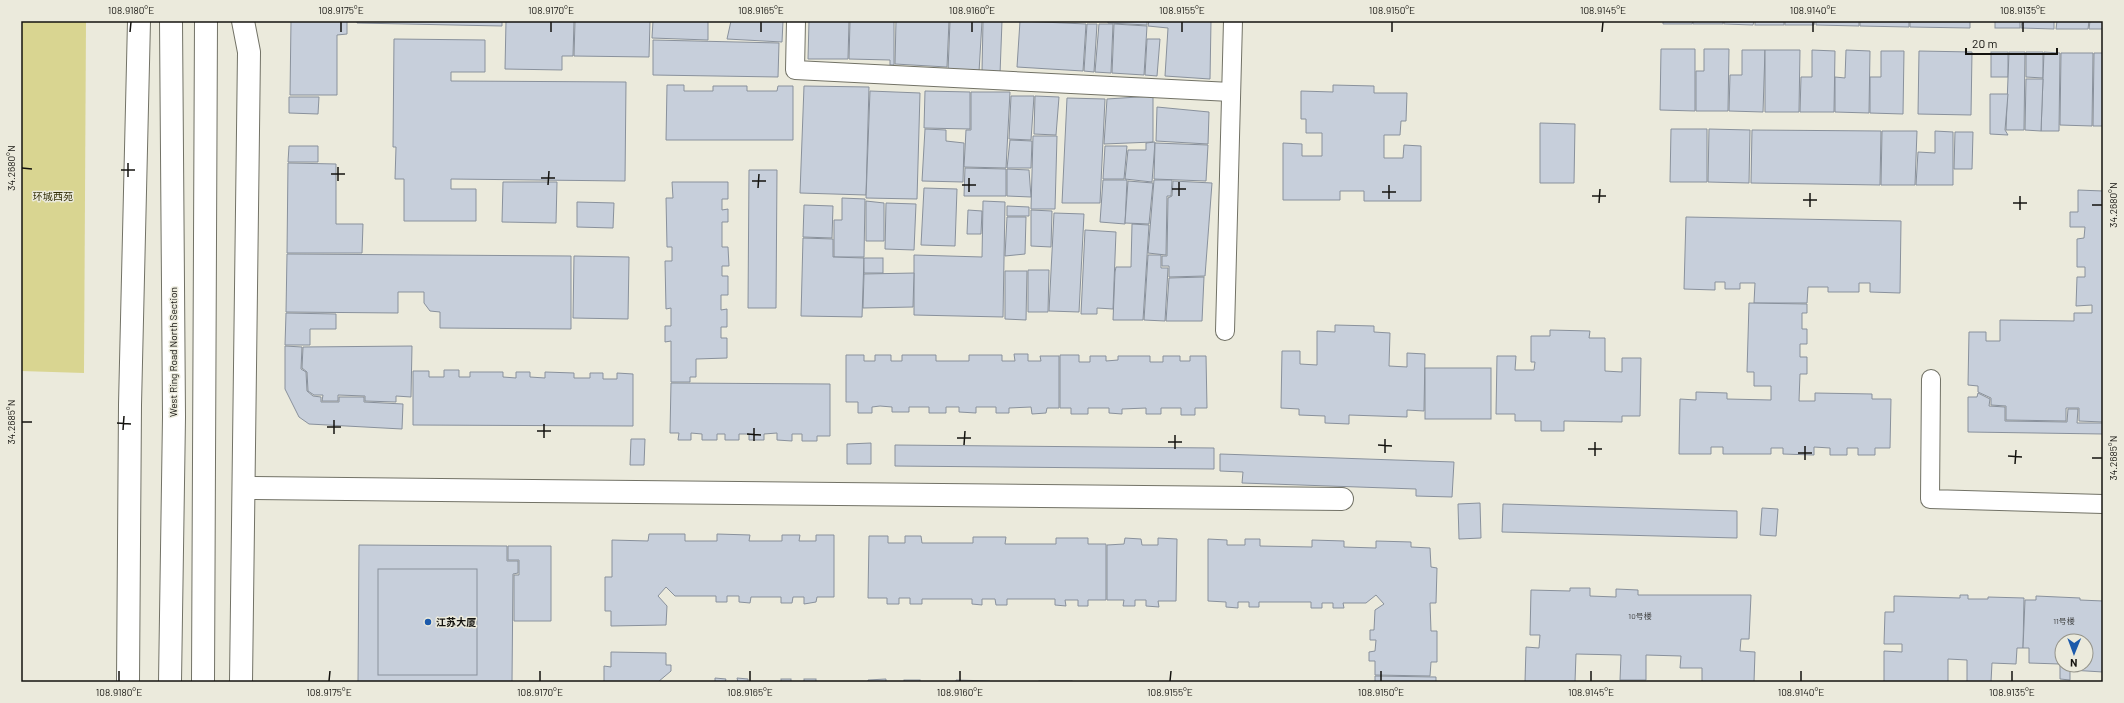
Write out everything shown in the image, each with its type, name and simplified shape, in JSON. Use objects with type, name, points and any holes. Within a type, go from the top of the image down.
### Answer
[{"type":"main road","points":[[128,682],[130,405],[139,21]]},
{"type":"main road","name":"West Ring Road North Section","points":[[170,682],[174,417],[171,21]]},
{"type":"main road","points":[[203,682],[206,21]]},
{"type":"main road","points":[[243,21],[250,52]]},
{"type":"main road","points":[[241,682],[250,21]]},
{"type":"main road","points":[[244,488],[1342,499]]},
{"type":"lane","points":[[796,21],[795,70],[1231,92]]},
{"type":"lane","points":[[1224,331],[1233,21]]},
{"type":"lane","points":[[1931,379],[1930,499],[2103,504]]},
{"type":"green space","name":"环城西苑","points":[[21,21],[86,21],[84,373],[21,371]]},
{"type":"building","points":[[291,21],[347,21],[347,34],[337,35],[337,95],[290,95]]},
{"type":"building","points":[[357,21],[502,21],[502,26],[357,23]]},
{"type":"building","points":[[506,21],[574,21],[573,56],[562,56],[562,70],[505,69]]},
{"type":"building","points":[[575,21],[650,21],[649,57],[574,56]]},
{"type":"building","points":[[653,21],[708,21],[708,40],[652,38]]},
{"type":"building","points":[[731,21],[783,21],[782,42],[727,39]]},
{"type":"building","points":[[809,21],[849,21],[848,59],[808,59]]},
{"type":"building","points":[[850,21],[894,21],[894,65],[890,65],[890,60],[849,59]]},
{"type":"building","points":[[896,21],[949,21],[947,67],[895,64]]},
{"type":"building","points":[[950,21],[982,21],[979,72],[948,71]]},
{"type":"building","points":[[983,21],[1002,21],[1000,74],[982,72]]},
{"type":"building","points":[[1020,21],[1086,24],[1083,71],[1017,67]]},
{"type":"building","points":[[1108,21],[1147,21],[1147,25],[1108,23]]},
{"type":"building","points":[[1149,21],[1211,21],[1210,79],[1165,76],[1168,28],[1148,26]]},
{"type":"building","points":[[1663,21],[1693,21],[1692,24],[1663,24]]},
{"type":"building","points":[[1693,21],[1723,21],[1723,24],[1693,24]]},
{"type":"building","points":[[1724,21],[1754,21],[1753,25],[1724,24]]},
{"type":"building","points":[[1755,21],[1784,21],[1784,25],[1755,25]]},
{"type":"building","points":[[1785,21],[1815,21],[1814,25],[1785,25]]},
{"type":"building","points":[[1816,21],[1859,21],[1859,26],[1816,25]]},
{"type":"building","points":[[1860,21],[1909,21],[1909,27],[1860,26]]},
{"type":"building","points":[[1910,21],[1970,21],[1970,28],[1910,27]]},
{"type":"building","points":[[1995,21],[2020,21],[2020,28],[1995,28]]},
{"type":"building","points":[[2022,21],[2054,21],[2054,29],[2021,28]]},
{"type":"building","points":[[2057,21],[2089,21],[2088,29],[2056,29]]},
{"type":"building","points":[[2090,21],[2103,21],[2103,29],[2089,29]]},
{"type":"building","points":[[1087,24],[1097,24],[1094,72],[1084,71]]},
{"type":"building","points":[[1099,24],[1113,24],[1111,73],[1095,72]]},
{"type":"building","points":[[1114,24],[1147,26],[1144,75],[1112,73]]},
{"type":"building","points":[[394,39],[485,40],[485,72],[451,72],[451,81],[626,82],[625,181],[451,179],[451,189],[476,189],[476,221],[404,221],[404,179],[395,179],[396,147],[393,147]]},
{"type":"building","points":[[1147,39],[1160,39],[1157,76],[1145,75]]},
{"type":"building","points":[[653,40],[779,43],[778,77],[653,75]]},
{"type":"building","points":[[1661,49],[1695,49],[1695,111],[1660,110]]},
{"type":"building","points":[[1704,49],[1729,49],[1728,111],[1696,111],[1696,71],[1704,71]]},
{"type":"building","points":[[1742,50],[1765,50],[1763,112],[1729,111],[1730,75],[1742,75]]},
{"type":"building","points":[[1765,50],[1800,50],[1799,112],[1765,112]]},
{"type":"building","points":[[1812,50],[1835,51],[1834,112],[1800,112],[1801,77],[1812,77]]},
{"type":"building","points":[[1846,50],[1870,51],[1869,113],[1835,112],[1835,77],[1845,78]]},
{"type":"building","points":[[1881,51],[1904,51],[1903,114],[1870,113],[1870,77],[1881,77]]},
{"type":"building","points":[[1919,51],[1972,52],[1971,115],[1918,114]]},
{"type":"building","points":[[1991,52],[2008,52],[2008,77],[1991,77]]},
{"type":"building","points":[[2009,52],[2025,52],[2024,130],[2006,130]]},
{"type":"building","points":[[2026,52],[2043,52],[2043,78],[2026,77]]},
{"type":"building","points":[[2044,52],[2060,53],[2059,131],[2041,131]]},
{"type":"building","points":[[2061,53],[2093,53],[2092,126],[2060,125]]},
{"type":"building","points":[[2094,53],[2103,53],[2103,126],[2093,126]]},
{"type":"building","points":[[2026,79],[2043,79],[2041,131],[2025,130]]},
{"type":"building","points":[[667,85],[684,85],[684,91],[713,91],[713,86],[747,86],[747,91],[777,91],[778,86],[793,86],[793,140],[666,140]]},
{"type":"building","points":[[1333,85],[1374,86],[1374,93],[1407,93],[1406,121],[1401,121],[1400,135],[1384,135],[1384,158],[1403,158],[1404,145],[1421,146],[1421,201],[1364,201],[1364,191],[1340,191],[1340,200],[1283,200],[1283,143],[1302,144],[1302,156],[1322,156],[1322,133],[1306,133],[1306,119],[1301,119],[1301,91],[1333,92]]},
{"type":"building","points":[[804,86],[869,87],[866,195],[800,193]]},
{"type":"building","points":[[870,91],[920,93],[917,199],[866,198]]},
{"type":"building","points":[[925,91],[970,92],[970,129],[924,128]]},
{"type":"building","points":[[971,92],[1010,92],[1006,168],[964,167],[966,130],[971,130]]},
{"type":"building","points":[[1990,94],[2008,94],[2005,130],[2008,135],[1990,134]]},
{"type":"building","points":[[1011,96],[1034,96],[1031,140],[1009,139]]},
{"type":"building","points":[[1035,96],[1059,97],[1056,135],[1034,134]]},
{"type":"building","points":[[1153,96],[1153,142],[1104,144],[1107,99]]},
{"type":"building","points":[[289,97],[319,97],[318,114],[289,113]]},
{"type":"building","points":[[1067,98],[1105,99],[1100,203],[1062,203]]},
{"type":"building","points":[[1157,107],[1209,112],[1208,144],[1156,141]]},
{"type":"building","points":[[1540,123],[1575,124],[1574,183],[1540,183]]},
{"type":"building","points":[[925,129],[946,130],[946,141],[964,143],[963,182],[922,181]]},
{"type":"building","points":[[1671,129],[1707,129],[1707,182],[1670,182]]},
{"type":"building","points":[[1709,129],[1750,130],[1749,183],[1708,182]]},
{"type":"building","points":[[1752,130],[1881,131],[1880,185],[1751,183]]},
{"type":"building","points":[[1882,131],[1917,131],[1915,185],[1881,185]]},
{"type":"building","points":[[1935,131],[1953,132],[1953,185],[1916,185],[1918,152],[1935,153]]},
{"type":"building","points":[[1955,132],[1973,132],[1972,169],[1954,169]]},
{"type":"building","points":[[1033,136],[1057,136],[1055,209],[1031,209]]},
{"type":"building","points":[[1010,140],[1032,141],[1031,168],[1007,168]]},
{"type":"building","points":[[1155,142],[1152,182],[1125,179],[1128,150],[1146,150],[1146,143]]},
{"type":"building","points":[[1155,143],[1208,145],[1206,181],[1154,179]]},
{"type":"building","points":[[289,146],[318,146],[318,162],[288,162]]},
{"type":"building","points":[[1105,146],[1127,146],[1124,179],[1103,179]]},
{"type":"building","points":[[288,163],[336,164],[336,224],[363,224],[362,253],[287,253]]},
{"type":"building","points":[[965,168],[1006,169],[1006,196],[964,196]]},
{"type":"building","points":[[1007,169],[1029,170],[1031,197],[1007,196]]},
{"type":"building","points":[[749,170],[777,170],[776,308],[748,308]]},
{"type":"building","points":[[1103,180],[1127,180],[1125,224],[1100,222]]},
{"type":"building","points":[[1154,180],[1172,180],[1171,196],[1167,196],[1166,255],[1148,253]]},
{"type":"building","points":[[1128,181],[1153,183],[1149,224],[1125,223]]},
{"type":"building","points":[[1173,181],[1212,183],[1205,276],[1169,277],[1169,266],[1162,266],[1162,256],[1167,256],[1168,198],[1172,196]]},
{"type":"building","points":[[503,182],[557,182],[556,223],[502,222]]},
{"type":"building","points":[[672,182],[728,182],[728,199],[722,199],[722,210],[728,209],[728,222],[722,222],[722,247],[728,247],[729,266],[722,266],[722,276],[728,276],[728,295],[721,295],[721,310],[727,309],[727,327],[721,327],[721,338],[727,338],[727,358],[696,359],[696,377],[690,377],[690,382],[671,382],[671,341],[665,342],[665,326],[671,326],[671,308],[666,309],[665,261],[672,261],[672,247],[667,247],[666,198],[673,198]]},
{"type":"building","points":[[924,188],[957,189],[955,246],[921,245]]},
{"type":"building","points":[[2078,190],[2103,191],[2103,422],[2079,421],[2079,408],[2066,408],[2066,421],[2006,420],[2006,406],[1991,405],[1991,398],[1978,392],[1978,386],[1968,385],[1969,332],[1986,332],[1986,341],[2000,341],[2000,320],[2074,321],[2074,313],[2092,313],[2092,305],[2076,306],[2077,277],[2085,277],[2085,267],[2077,267],[2077,239],[2084,238],[2085,227],[2070,227],[2070,212],[2078,212]]},
{"type":"building","points":[[842,198],[865,199],[864,257],[834,257],[834,220],[842,220]]},
{"type":"building","points":[[866,201],[884,203],[884,241],[866,241]]},
{"type":"building","points":[[983,201],[1005,202],[1003,317],[914,315],[914,255],[982,257]]},
{"type":"building","points":[[577,202],[614,203],[613,228],[577,227]]},
{"type":"building","points":[[886,203],[916,204],[914,250],[885,249]]},
{"type":"building","points":[[804,205],[833,206],[832,238],[803,237]]},
{"type":"building","points":[[1007,206],[1029,207],[1029,216],[1007,216]]},
{"type":"building","points":[[968,210],[982,211],[981,234],[967,234]]},
{"type":"building","points":[[1031,210],[1052,211],[1051,247],[1031,246]]},
{"type":"building","points":[[1054,213],[1084,214],[1079,312],[1049,311]]},
{"type":"building","points":[[1007,217],[1026,217],[1025,254],[1005,256]]},
{"type":"building","points":[[1686,217],[1901,221],[1900,293],[1870,292],[1870,283],[1859,283],[1859,292],[1828,292],[1828,287],[1808,287],[1807,303],[1754,303],[1755,283],[1740,283],[1740,289],[1725,289],[1725,282],[1715,282],[1715,290],[1684,289]]},
{"type":"building","points":[[1132,224],[1149,225],[1143,320],[1113,320],[1116,267],[1131,267]]},
{"type":"building","points":[[1085,230],[1116,232],[1113,309],[1097,308],[1097,314],[1081,314]]},
{"type":"building","points":[[803,238],[833,239],[833,257],[864,258],[862,317],[801,316]]},
{"type":"building","points":[[287,254],[571,256],[571,329],[440,328],[440,312],[430,311],[424,303],[424,292],[398,292],[398,313],[286,312]]},
{"type":"building","points":[[1148,255],[1161,255],[1161,268],[1168,268],[1165,321],[1144,320]]},
{"type":"building","points":[[574,256],[629,257],[628,319],[573,318]]},
{"type":"building","points":[[864,258],[883,258],[883,273],[864,273]]},
{"type":"building","points":[[1028,270],[1049,270],[1048,312],[1028,312]]},
{"type":"building","points":[[1005,271],[1027,271],[1026,320],[1005,319]]},
{"type":"building","points":[[914,273],[913,307],[863,308],[864,274]]},
{"type":"building","points":[[1204,277],[1202,321],[1166,321],[1169,278]]},
{"type":"building","points":[[1749,303],[1807,304],[1807,313],[1802,313],[1802,329],[1807,329],[1807,344],[1800,344],[1800,357],[1807,357],[1807,374],[1800,374],[1799,401],[1815,401],[1815,393],[1872,394],[1872,399],[1891,399],[1890,448],[1875,448],[1875,455],[1858,455],[1858,448],[1847,448],[1847,455],[1830,455],[1830,448],[1814,447],[1814,455],[1783,454],[1783,448],[1771,448],[1771,454],[1723,454],[1723,447],[1711,447],[1711,454],[1679,454],[1680,399],[1696,400],[1696,392],[1727,393],[1727,399],[1771,400],[1771,386],[1754,386],[1754,372],[1747,372]]},
{"type":"building","points":[[286,313],[336,314],[336,329],[310,329],[310,345],[285,345]]},
{"type":"building","points":[[1335,325],[1374,326],[1374,332],[1390,333],[1389,366],[1407,367],[1407,353],[1425,354],[1424,411],[1407,410],[1407,417],[1349,415],[1349,424],[1325,423],[1325,416],[1299,415],[1299,409],[1281,408],[1282,351],[1300,351],[1300,364],[1317,365],[1317,331],[1335,332]]},
{"type":"building","points":[[1550,330],[1590,331],[1589,338],[1605,338],[1605,371],[1622,372],[1622,358],[1641,358],[1640,416],[1622,416],[1622,422],[1564,421],[1564,431],[1541,431],[1541,421],[1515,421],[1515,414],[1496,414],[1497,356],[1516,356],[1515,370],[1534,370],[1535,362],[1531,362],[1531,336],[1550,336]]},
{"type":"building","points":[[285,346],[302,347],[301,369],[306,372],[307,391],[313,396],[321,397],[321,402],[339,402],[339,397],[364,397],[364,402],[403,404],[402,429],[309,424],[299,417],[285,389]]},
{"type":"building","points":[[412,346],[411,397],[396,396],[396,402],[365,401],[365,396],[338,395],[338,401],[322,401],[323,395],[314,395],[308,391],[307,372],[302,368],[303,347]]},
{"type":"building","points":[[1014,354],[1028,354],[1028,361],[1041,361],[1040,356],[1059,356],[1059,408],[1047,408],[1046,413],[1032,414],[1031,407],[1009,408],[1009,413],[996,413],[996,407],[976,407],[976,413],[959,412],[959,407],[946,407],[946,413],[929,413],[929,407],[909,407],[909,412],[892,412],[892,407],[880,406],[872,407],[872,413],[858,413],[858,402],[846,402],[846,355],[864,355],[864,361],[875,361],[875,355],[891,355],[891,361],[902,361],[902,355],[936,355],[936,361],[969,361],[969,355],[1002,355],[1002,361],[1015,361]]},
{"type":"building","points":[[1060,355],[1079,355],[1079,362],[1090,362],[1090,356],[1106,356],[1106,361],[1118,360],[1118,356],[1150,356],[1150,362],[1163,362],[1163,356],[1180,356],[1180,361],[1190,361],[1190,356],[1206,356],[1207,408],[1195,408],[1195,415],[1181,415],[1181,408],[1161,408],[1161,414],[1146,414],[1146,408],[1122,409],[1122,414],[1109,413],[1109,408],[1088,408],[1088,414],[1071,414],[1071,408],[1060,408]]},
{"type":"building","points":[[1425,368],[1491,368],[1491,419],[1425,419]]},
{"type":"building","points":[[444,370],[459,370],[459,377],[470,377],[470,372],[503,372],[503,377],[516,378],[516,372],[530,372],[530,377],[545,378],[545,372],[574,373],[574,378],[590,378],[590,373],[603,373],[603,379],[617,379],[617,373],[633,374],[633,426],[413,425],[413,371],[429,371],[429,377],[444,377]]},
{"type":"building","points":[[671,383],[830,384],[830,436],[817,436],[817,441],[802,441],[802,434],[792,434],[792,441],[777,440],[777,433],[764,434],[764,440],[749,440],[749,434],[739,434],[739,440],[725,440],[725,434],[717,434],[717,440],[702,440],[702,434],[691,433],[691,440],[678,440],[679,433],[670,433]]},
{"type":"building","points":[[1978,393],[1990,399],[1989,406],[2005,407],[2005,421],[2067,422],[2068,409],[2078,409],[2077,423],[2103,423],[2103,434],[1968,432],[1968,397],[1977,397]]},
{"type":"building","points":[[631,439],[645,439],[644,465],[630,465]]},
{"type":"building","points":[[871,443],[871,464],[847,464],[847,444]]},
{"type":"building","points":[[895,445],[1214,448],[1214,469],[895,466]]},
{"type":"building","points":[[1220,454],[1454,462],[1452,497],[1416,496],[1416,489],[1242,483],[1243,472],[1220,471]]},
{"type":"building","points":[[1480,503],[1481,538],[1459,539],[1458,504]]},
{"type":"building","points":[[1503,504],[1737,511],[1737,538],[1502,532]]},
{"type":"building","points":[[1762,508],[1778,509],[1776,536],[1760,535]]},
{"type":"building","points":[[649,534],[685,534],[685,541],[717,541],[717,534],[750,535],[749,541],[782,541],[782,535],[800,535],[799,541],[816,541],[816,535],[834,535],[834,597],[817,597],[816,602],[804,604],[804,597],[793,597],[792,603],[781,603],[781,597],[751,597],[750,603],[739,602],[739,596],[727,596],[727,602],[716,602],[716,596],[675,596],[666,587],[658,596],[667,606],[666,625],[611,626],[611,611],[605,611],[605,577],[612,577],[612,540],[648,541]]},
{"type":"building","points":[[869,536],[888,536],[888,543],[905,543],[905,536],[921,536],[922,543],[973,543],[973,537],[1006,537],[1005,544],[1056,544],[1056,538],[1088,538],[1088,544],[1106,544],[1106,600],[1088,600],[1088,606],[1078,606],[1078,600],[1065,600],[1066,606],[1055,605],[1055,599],[1007,599],[1007,605],[996,605],[995,599],[982,599],[982,605],[972,604],[972,599],[922,599],[922,604],[910,604],[910,598],[899,598],[899,604],[887,604],[887,598],[868,598]]},
{"type":"building","points":[[1125,538],[1141,539],[1142,545],[1158,545],[1158,538],[1177,539],[1176,601],[1158,601],[1159,607],[1146,606],[1146,600],[1135,600],[1135,606],[1123,606],[1124,600],[1107,600],[1107,545],[1124,544]]},
{"type":"building","points":[[1208,539],[1227,540],[1227,545],[1245,545],[1245,539],[1260,539],[1260,546],[1312,547],[1312,540],[1344,541],[1344,547],[1376,548],[1376,541],[1411,542],[1411,547],[1430,548],[1431,567],[1437,568],[1436,603],[1430,603],[1431,631],[1437,631],[1437,662],[1431,662],[1430,676],[1375,675],[1375,661],[1369,661],[1369,652],[1375,651],[1376,640],[1370,640],[1370,630],[1374,630],[1375,610],[1384,604],[1376,595],[1366,603],[1343,603],[1344,608],[1333,608],[1333,603],[1322,603],[1322,608],[1311,608],[1311,602],[1259,602],[1259,607],[1249,607],[1249,602],[1238,602],[1238,608],[1226,607],[1226,602],[1208,601]]},
{"type":"building","points":[[359,545],[507,546],[507,561],[518,561],[518,573],[513,574],[512,682],[358,682]]},
{"type":"building","points":[[508,546],[551,546],[551,621],[514,621],[514,575],[519,575],[519,560],[508,560]]},
{"type":"building","name":"江苏大厦","points":[[378,569],[477,569],[477,675],[378,675]]},
{"type":"building","points":[[1570,588],[1590,588],[1590,596],[1616,597],[1616,589],[1638,590],[1638,595],[1751,595],[1749,639],[1741,639],[1740,651],[1755,652],[1754,682],[1702,682],[1702,668],[1680,668],[1681,656],[1646,655],[1646,680],[1620,680],[1621,655],[1576,654],[1575,682],[1525,682],[1526,647],[1539,648],[1540,635],[1530,635],[1531,590],[1570,591]]},
{"type":"building","points":[[1960,595],[1968,595],[1968,599],[1988,599],[1988,597],[2024,598],[2023,648],[2017,648],[2016,664],[1992,663],[1991,682],[1967,682],[1967,660],[1948,659],[1948,682],[1884,682],[1884,651],[1902,652],[1902,644],[1884,644],[1885,612],[1894,612],[1894,596],[1960,598]]},
{"type":"building","points":[[2036,596],[2080,598],[2080,600],[2103,601],[2103,672],[2094,671],[2094,633],[2054,633],[2054,664],[2029,663],[2029,648],[2023,648],[2025,600],[2036,600]]},
{"type":"building","points":[[611,652],[666,653],[666,665],[671,665],[671,671],[658,682],[604,682],[604,666],[611,667]]},
{"type":"building","points":[[2060,673],[2070,673],[2070,680],[2060,679]]},
{"type":"building","points":[[1375,676],[1436,677],[1436,682],[1375,682]]},
{"type":"building","points":[[715,678],[726,679],[725,682],[715,682]]},
{"type":"building","points":[[737,678],[748,679],[748,682],[738,682]]},
{"type":"building","points":[[781,679],[791,679],[791,682],[781,682]]},
{"type":"building","points":[[804,679],[816,679],[816,682],[804,682]]},
{"type":"building","points":[[886,679],[886,682],[868,682],[868,680]]},
{"type":"building","points":[[904,680],[920,680],[920,682],[904,682]]},
{"type":"building","points":[[956,680],[990,681],[990,682],[956,682]]},
{"type":"building","points":[[1072,681],[1072,682],[1039,682]]},
{"type":"place","name":"江苏大厦","points":[[428,622]]}]
